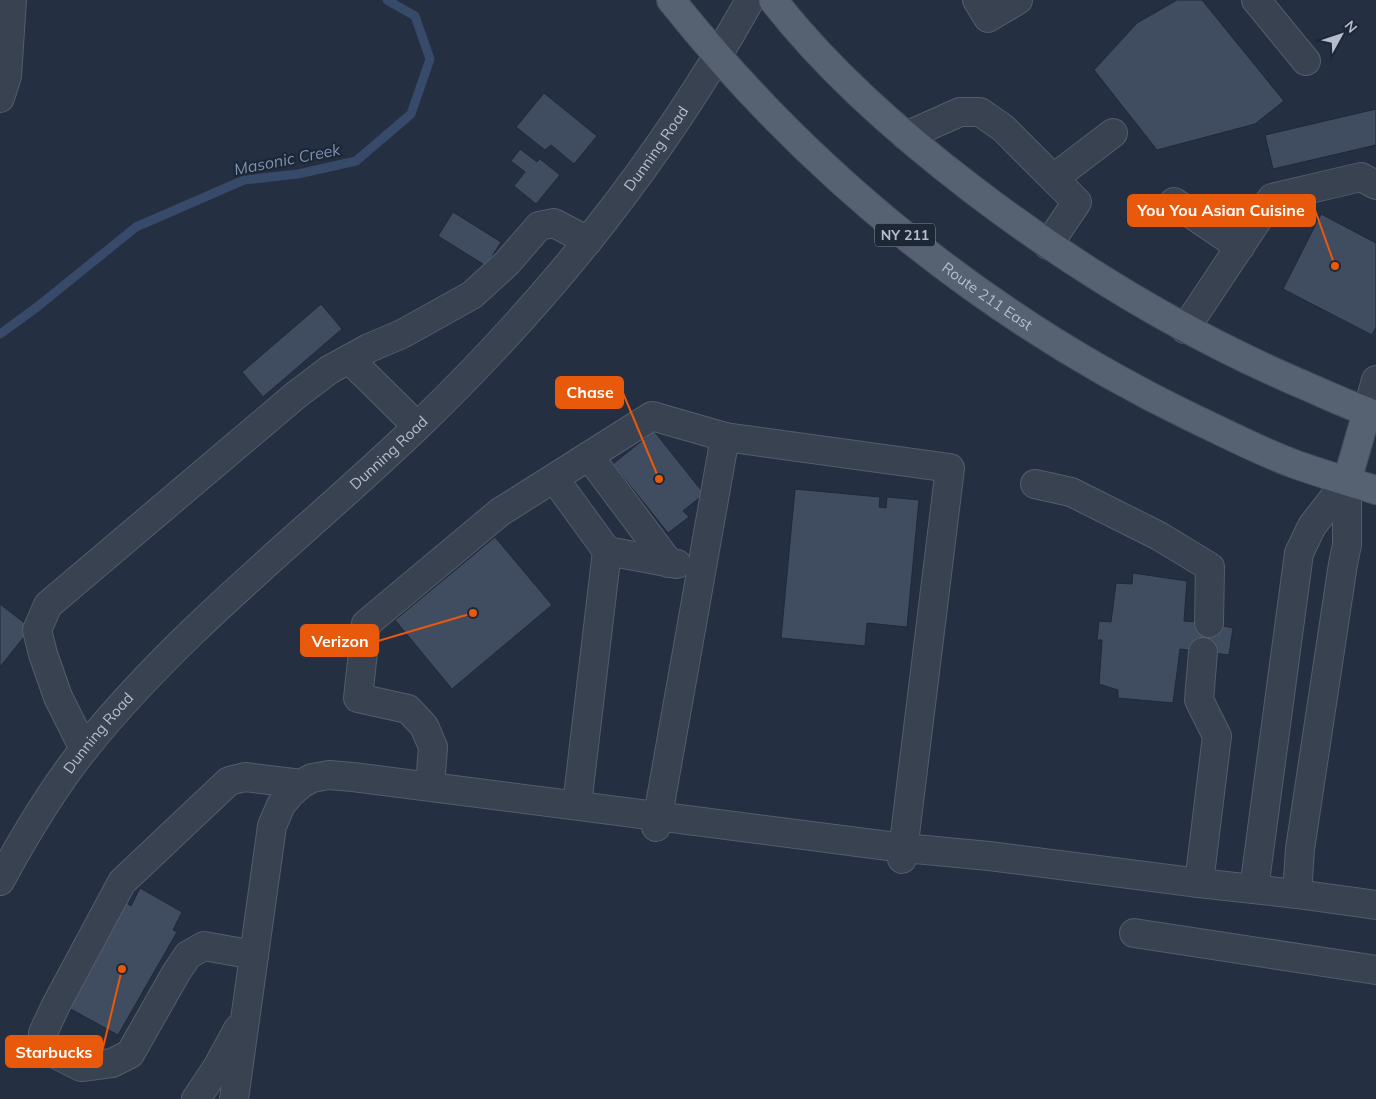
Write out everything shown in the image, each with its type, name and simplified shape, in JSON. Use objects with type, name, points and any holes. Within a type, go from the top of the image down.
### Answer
[{"type":"main road","name":"Route 211 East","points":[[671,0],[718,57],[796,140],[925,252],[1019,320],[1119,380],[1167,405],[1282,459],[1376,490]]},
{"type":"main road","points":[[773,0],[826,62],[906,136],[991,204],[1048,245],[1123,293],[1185,329],[1255,364],[1371,413],[1347,481]]},
{"type":"street","points":[[0,98],[7,76],[12,0]]},
{"type":"street","name":"Dunning Road","points":[[0,881],[39,814],[84,749],[121,706],[230,596],[418,426],[525,316],[588,241],[674,126],[718,57],[750,0]]},
{"type":"street","points":[[982,9],[1018,0]]},
{"type":"street","points":[[1256,0],[1306,60]]},
{"type":"street","points":[[906,136],[960,112],[980,112],[1003,128],[1077,202],[1048,245]]},
{"type":"street","points":[[1054,178],[1113,133]]},
{"type":"street","points":[[1185,329],[1272,198],[1362,177],[1376,185]]},
{"type":"street","points":[[1174,202],[1240,247]]},
{"type":"street","points":[[84,749],[58,697],[37,630],[48,605],[296,395],[330,370],[349,359],[402,334],[472,295],[507,263],[539,226],[554,223],[588,241]]},
{"type":"street","points":[[349,359],[418,426]]},
{"type":"street","points":[[1371,413],[1376,380]]},
{"type":"street","points":[[430,786],[433,747],[424,726],[408,709],[358,698],[366,624],[500,512],[652,416],[725,437],[950,468],[903,853]]},
{"type":"street","points":[[657,822],[725,437]]},
{"type":"street","points":[[590,456],[669,563]]},
{"type":"street","points":[[554,478],[608,551],[702,569]]},
{"type":"street","points":[[1254,889],[1299,553],[1312,526],[1347,481]]},
{"type":"street","points":[[1297,894],[1302,839],[1341,574],[1347,545],[1347,481]]},
{"type":"street","points":[[1035,484],[1071,492],[1159,536],[1210,567],[1209,623]]},
{"type":"street","points":[[577,805],[608,551]]},
{"type":"street","points":[[1199,883],[1217,736],[1199,700],[1203,652]]},
{"type":"street","points":[[234,1099],[272,826],[281,804],[301,784],[312,778],[329,775],[577,805],[657,822],[903,853],[989,856],[1376,905]]},
{"type":"street","points":[[254,955],[204,946],[188,954],[130,1054],[112,1063],[81,1068],[42,1047],[43,1033],[56,1005],[122,882],[229,781],[245,777],[301,784]]},
{"type":"street","points":[[1134,933],[1376,970]]},
{"type":"street","points":[[196,1099],[218,1066],[246,1015]]},
{"type":"building","points":[[1177,0],[1202,0],[1284,101],[1255,124],[1157,150],[1094,70],[1137,23]]},
{"type":"building","points":[[544,93],[597,136],[574,164],[551,145],[545,150],[516,127]]},
{"type":"building","points":[[1376,109],[1376,145],[1273,169],[1265,135]]},
{"type":"building","points":[[520,149],[537,162],[540,159],[560,175],[536,204],[514,186],[525,172],[511,161]]},
{"type":"building","points":[[453,212],[501,242],[486,266],[438,236]]},
{"type":"building","points":[[1321,214],[1376,243],[1376,327],[1372,335],[1283,289]]},
{"type":"building","points":[[321,304],[342,329],[263,397],[242,372]]},
{"type":"building","points":[[654,431],[704,494],[683,511],[689,517],[668,533],[613,464]]},
{"type":"building","points":[[795,489],[880,497],[879,507],[886,508],[887,497],[919,500],[907,627],[867,623],[865,646],[781,638]]},
{"type":"building","points":[[495,537],[552,605],[452,689],[395,620]]},
{"type":"building","points":[[1133,573],[1187,581],[1184,621],[1209,623],[1233,628],[1229,655],[1180,649],[1173,703],[1118,698],[1118,690],[1099,684],[1102,640],[1097,640],[1099,621],[1111,622],[1116,583],[1132,584]]},
{"type":"building","points":[[0,604],[31,628],[0,667]]},
{"type":"building","points":[[140,888],[182,912],[173,930],[177,932],[118,1035],[67,1007],[125,902],[131,906]]},
{"type":"waterway","name":"Masonic Creek","points":[[0,334],[37,307],[136,227],[244,180],[298,174],[356,161],[411,114],[430,59],[415,16],[387,0]]},
{"type":"place","name":"You You Asian Cuisine","points":[[1335,266]]},
{"type":"place","name":"Chase","points":[[659,479]]},
{"type":"place","name":"Verizon","points":[[473,613]]},
{"type":"place","name":"Starbucks","points":[[122,969]]}]
